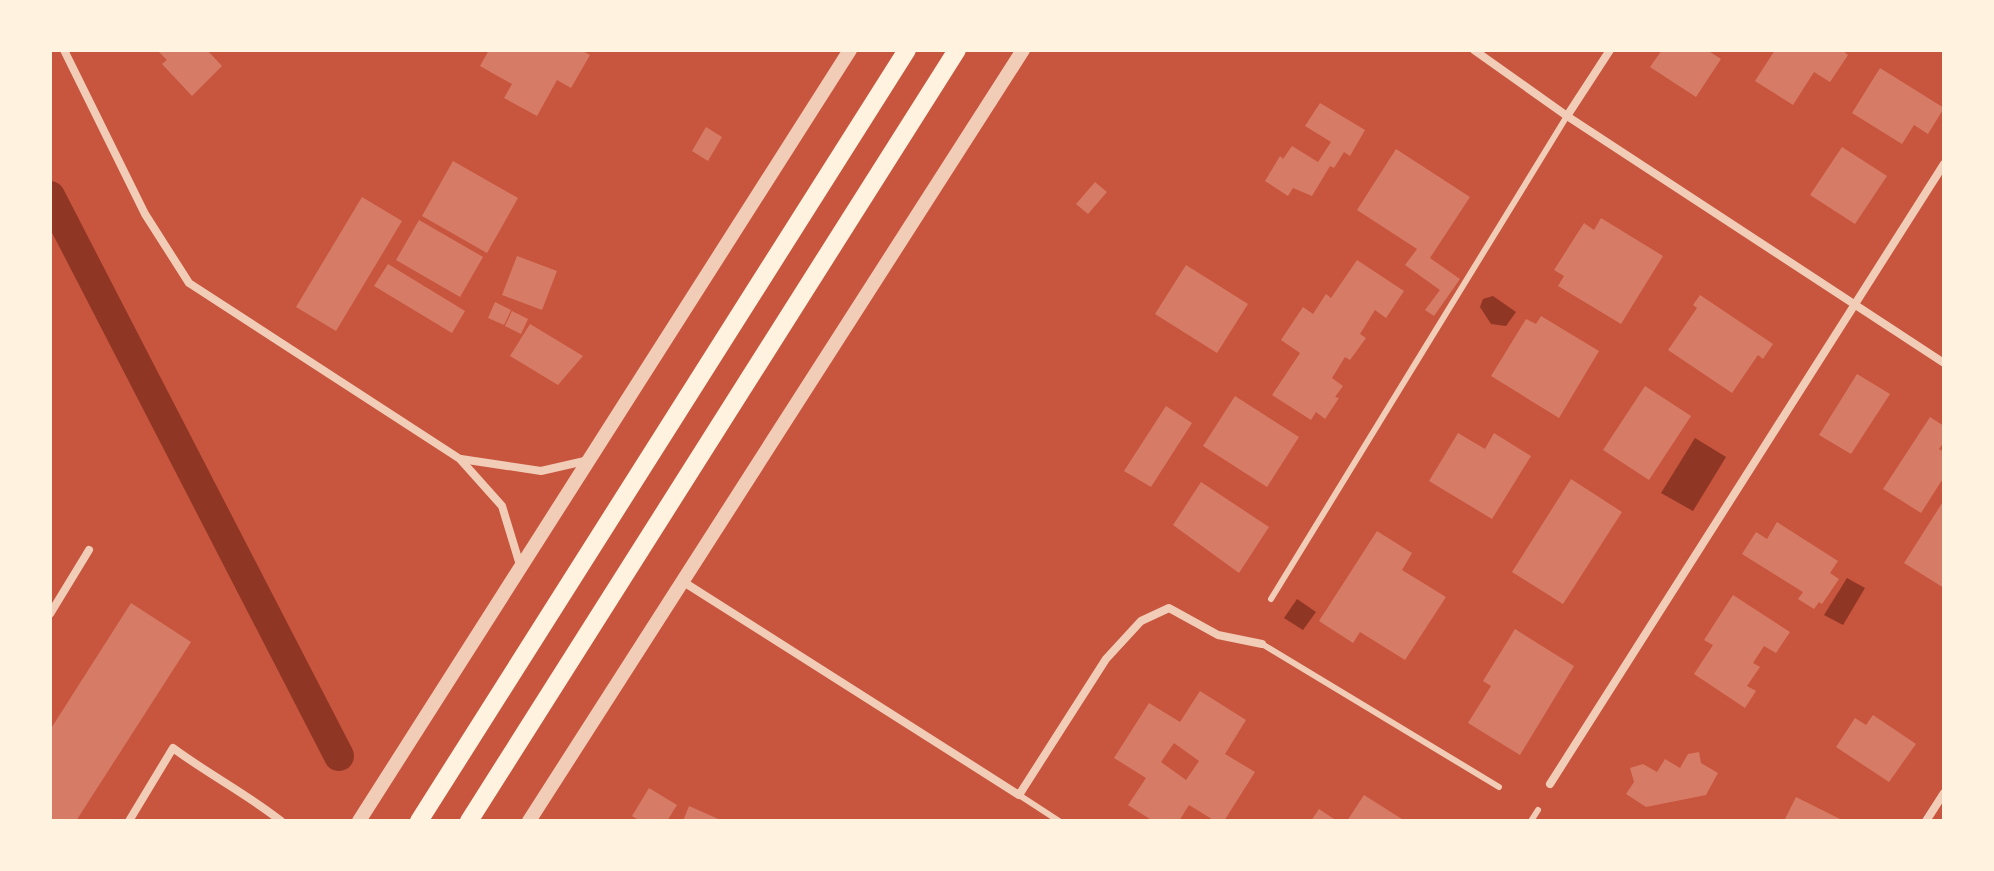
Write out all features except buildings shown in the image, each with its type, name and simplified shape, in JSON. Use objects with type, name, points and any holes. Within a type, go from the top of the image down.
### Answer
[{"type":"main road","points":[[419,821],[907,50]]},
{"type":"main road","points":[[469,821],[957,50]]},
{"type":"street","points":[[64,50],[145,214],[189,283],[460,459],[502,506],[520,565]]},
{"type":"street","points":[[359,821],[850,50]]},
{"type":"street","points":[[529,821],[1023,50]]},
{"type":"street","points":[[1474,50],[1567,116],[1944,363]]},
{"type":"street","points":[[1567,116],[1610,50]]},
{"type":"street","points":[[1550,784],[1944,164]]},
{"type":"street","points":[[460,459],[541,471],[592,459]]},
{"type":"street","points":[[50,614],[89,550]]},
{"type":"street","points":[[682,581],[1019,795],[1106,659],[1141,621],[1169,608],[1218,635],[1262,644]]},
{"type":"street","points":[[129,821],[173,748],[212,777],[252,798],[281,821]]},
{"type":"street","points":[[1926,821],[1944,793]]},
{"type":"lane","points":[[1271,599],[1567,116]]},
{"type":"lane","points":[[1262,644],[1499,787]]},
{"type":"lane","points":[[1019,795],[1059,821]]},
{"type":"lane","points":[[1531,821],[1538,810]]},
{"type":"shaded area","points":[[1493,296],[1516,312],[1506,326],[1491,324],[1480,307],[1483,299]]},
{"type":"shaded area","points":[[1695,438],[1726,457],[1693,511],[1661,493]]},
{"type":"shaded area","points":[[1847,578],[1865,588],[1843,625],[1824,615]]},
{"type":"shaded area","points":[[1297,599],[1316,612],[1303,630],[1284,618]]},
{"type":"waterway","points":[[50,196],[339,756]]}]
